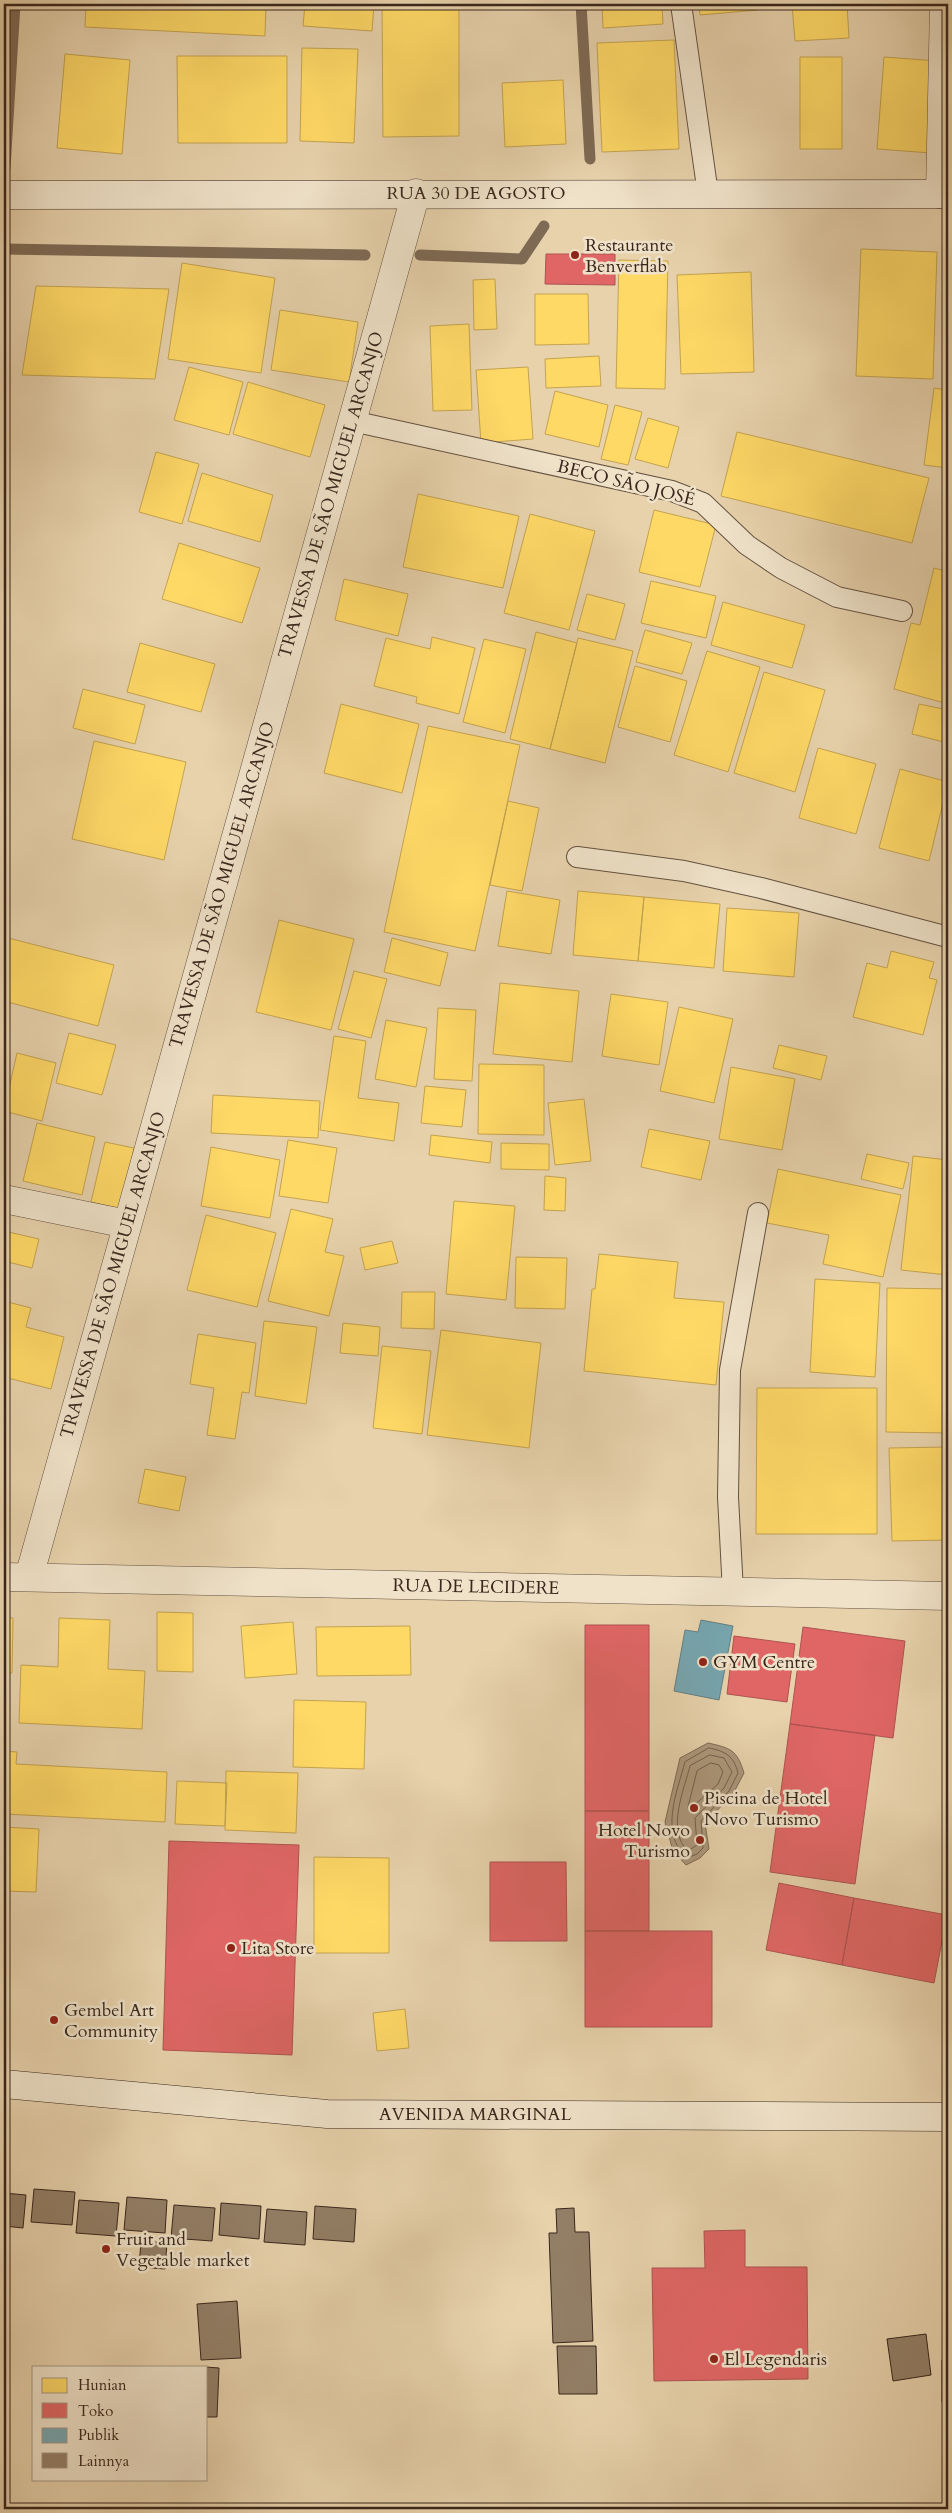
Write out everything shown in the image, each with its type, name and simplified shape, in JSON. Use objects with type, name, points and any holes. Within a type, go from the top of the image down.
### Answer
[{"type":"street","points":[[944,4],[944,194]]},
{"type":"street","name":"RUA 30 DE AGOSTO","points":[[4,195],[416,193],[944,194]]},
{"type":"street","name":"TRAVESSA DE SÃO MIGUEL ARCANJO","points":[[16,1577],[127,1224],[416,193]]},
{"type":"street","points":[[4,1199],[127,1224]]},
{"type":"street","name":"RUA DE LECIDERE","points":[[16,1577],[948,1596]]},
{"type":"street","name":"AVENIDA MARGINAL","points":[[4,2084],[327,2114],[948,2116]]},
{"type":"lane","points":[[681,4],[708,194]]},
{"type":"lane","name":"BECO SÃO JOSÉ","points":[[352,421],[672,491],[703,503],[747,545],[789,572],[837,597],[902,611]]},
{"type":"lane","points":[[577,857],[684,871],[713,877],[826,904],[948,937]]},
{"type":"lane","points":[[733,1592],[728,1496],[730,1370],[758,1213]]},
{"type":"water","name":"Piscina de Hotel Novo Turismo","points":[[708,1743],[732,1751],[739,1759],[744,1773],[733,1794],[705,1823],[709,1849],[700,1858],[686,1865],[673,1851],[665,1822],[680,1758]]},
{"type":"building: Hunian","points":[[86,4],[266,4],[265,36],[85,27]]},
{"type":"building: Hunian","points":[[305,4],[374,4],[372,31],[303,26]]},
{"type":"building: Hunian","points":[[382,4],[459,4],[459,136],[383,137]]},
{"type":"building: Hunian","points":[[602,4],[662,4],[663,24],[603,28]]},
{"type":"building: Hunian","points":[[699,4],[758,4],[758,10],[700,15]]},
{"type":"building: Hunian","points":[[792,4],[847,4],[849,38],[795,41]]},
{"type":"building: Hunian","points":[[674,40],[679,149],[602,152],[597,43]]},
{"type":"building: Hunian","points":[[302,48],[358,49],[354,143],[300,141]]},
{"type":"building: Hunian","points":[[65,54],[130,60],[122,154],[57,148]]},
{"type":"building: Hunian","points":[[177,56],[287,56],[287,143],[178,143]]},
{"type":"building: Hunian","points":[[800,57],[842,57],[842,149],[800,149]]},
{"type":"building: Hunian","points":[[884,57],[938,61],[931,153],[877,149]]},
{"type":"building: Hunian","points":[[563,80],[566,144],[505,147],[502,83]]},
{"type":"building: Hunian","points":[[861,249],[937,252],[933,379],[856,376]]},
{"type":"building: Hunian","points":[[619,260],[668,261],[665,389],[616,388]]},
{"type":"building: Hunian","points":[[182,263],[275,278],[261,373],[168,359]]},
{"type":"building: Hunian","points":[[751,272],[754,372],[681,374],[677,275]]},
{"type":"building: Hunian","points":[[495,279],[497,329],[474,330],[473,280]]},
{"type":"building: Hunian","points":[[36,286],[169,289],[155,379],[22,375]]},
{"type":"building: Hunian","points":[[535,294],[588,294],[589,344],[535,345]]},
{"type":"building: Hunian","points":[[280,310],[358,322],[349,382],[271,370]]},
{"type":"building: Hunian","points":[[469,324],[472,410],[433,411],[430,326]]},
{"type":"building: Hunian","points":[[599,356],[601,386],[546,388],[545,359]]},
{"type":"building: Hunian","points":[[189,367],[243,382],[229,435],[174,420]]},
{"type":"building: Hunian","points":[[528,367],[533,439],[481,443],[476,370]]},
{"type":"building: Hunian","points":[[248,382],[325,405],[310,457],[233,434]]},
{"type":"building: Hunian","points":[[934,388],[948,390],[948,468],[924,465]]},
{"type":"building: Hunian","points":[[555,391],[608,405],[599,447],[545,434]]},
{"type":"building: Hunian","points":[[615,405],[642,412],[628,465],[601,459]]},
{"type":"building: Hunian","points":[[648,418],[679,427],[668,468],[635,459]]},
{"type":"building: Hunian","points":[[737,432],[929,478],[912,543],[721,496]]},
{"type":"building: Hunian","points":[[156,452],[199,464],[182,524],[139,512]]},
{"type":"building: Hunian","points":[[202,473],[273,495],[260,542],[188,521]]},
{"type":"building: Hunian","points":[[418,494],[519,516],[503,588],[403,567]]},
{"type":"building: Hunian","points":[[654,510],[716,525],[700,587],[639,572]]},
{"type":"building: Hunian","points":[[530,514],[595,531],[569,630],[504,613]]},
{"type":"building: Hunian","points":[[179,543],[260,568],[242,623],[162,599]]},
{"type":"building: Hunian","points":[[934,568],[948,572],[948,704],[894,689],[911,623],[920,625]]},
{"type":"building: Hunian","points":[[344,579],[408,594],[398,636],[335,620]]},
{"type":"building: Hunian","points":[[651,581],[716,596],[706,638],[641,623]]},
{"type":"building: Hunian","points":[[587,594],[625,604],[615,640],[577,630]]},
{"type":"building: Hunian","points":[[723,602],[805,625],[792,668],[711,645]]},
{"type":"building: Hunian","points":[[645,630],[692,643],[682,674],[636,662]]},
{"type":"building: Hunian","points":[[536,632],[577,643],[550,749],[510,739]]},
{"type":"building: Hunian","points":[[432,637],[475,648],[459,714],[416,703],[417,697],[374,686],[386,638],[430,649]]},
{"type":"building: Hunian","points":[[578,638],[633,651],[605,763],[550,749]]},
{"type":"building: Hunian","points":[[484,639],[526,649],[505,733],[463,722]]},
{"type":"building: Hunian","points":[[140,643],[215,664],[201,712],[127,692]]},
{"type":"building: Hunian","points":[[707,651],[760,667],[728,772],[674,755]]},
{"type":"building: Hunian","points":[[635,666],[687,681],[670,742],[618,727]]},
{"type":"building: Hunian","points":[[764,672],[825,690],[795,792],[734,773]]},
{"type":"building: Hunian","points":[[83,689],[145,705],[135,744],[73,728]]},
{"type":"building: Hunian","points":[[341,704],[419,724],[402,793],[324,773]]},
{"type":"building: Hunian","points":[[919,704],[948,710],[948,743],[912,734]]},
{"type":"building: Hunian","points":[[428,726],[520,745],[475,951],[384,932]]},
{"type":"building: Hunian","points":[[94,741],[186,762],[164,860],[72,839]]},
{"type":"building: Hunian","points":[[818,748],[876,764],[856,834],[799,818]]},
{"type":"building: Hunian","points":[[900,769],[948,782],[929,861],[879,848]]},
{"type":"building: Hunian","points":[[508,801],[539,808],[522,891],[490,885]]},
{"type":"building: Hunian","points":[[507,891],[560,900],[551,954],[498,946]]},
{"type":"building: Hunian","points":[[578,891],[644,897],[638,961],[573,955]]},
{"type":"building: Hunian","points":[[644,897],[720,904],[714,968],[638,961]]},
{"type":"building: Hunian","points":[[727,908],[799,913],[794,977],[723,971]]},
{"type":"building: Hunian","points":[[279,920],[354,939],[331,1030],[256,1012]]},
{"type":"building: Hunian","points":[[8,938],[114,965],[98,1026],[4,1001],[4,954]]},
{"type":"building: Hunian","points":[[392,938],[448,953],[440,986],[384,972]]},
{"type":"building: Hunian","points":[[891,951],[934,962],[929,978],[937,980],[923,1035],[853,1017],[867,963],[887,968]]},
{"type":"building: Hunian","points":[[354,971],[387,979],[371,1038],[338,1029]]},
{"type":"building: Hunian","points":[[500,983],[579,991],[572,1062],[493,1054]]},
{"type":"building: Hunian","points":[[611,994],[668,1002],[659,1065],[602,1056]]},
{"type":"building: Hunian","points":[[679,1007],[733,1019],[714,1103],[660,1091]]},
{"type":"building: Hunian","points":[[438,1008],[476,1010],[472,1081],[434,1079]]},
{"type":"building: Hunian","points":[[386,1020],[427,1028],[416,1087],[375,1079]]},
{"type":"building: Hunian","points":[[69,1033],[116,1045],[102,1095],[56,1083]]},
{"type":"building: Hunian","points":[[334,1036],[366,1041],[358,1098],[399,1103],[394,1141],[320,1130]]},
{"type":"building: Hunian","points":[[779,1045],[827,1056],[821,1080],[773,1068]]},
{"type":"building: Hunian","points":[[17,1053],[56,1063],[42,1121],[4,1111]]},
{"type":"building: Hunian","points":[[479,1064],[544,1065],[544,1135],[478,1134]]},
{"type":"building: Hunian","points":[[731,1067],[795,1079],[782,1150],[719,1139]]},
{"type":"building: Hunian","points":[[425,1086],[466,1090],[462,1127],[421,1123]]},
{"type":"building: Hunian","points":[[213,1095],[320,1101],[318,1138],[211,1133]]},
{"type":"building: Hunian","points":[[584,1099],[591,1161],[555,1165],[548,1103]]},
{"type":"building: Hunian","points":[[37,1123],[95,1137],[82,1195],[23,1181]]},
{"type":"building: Hunian","points":[[649,1129],[710,1141],[701,1180],[641,1167]]},
{"type":"building: Hunian","points":[[431,1135],[492,1142],[490,1163],[429,1155]]},
{"type":"building: Hunian","points":[[288,1140],[337,1148],[328,1203],[279,1196]]},
{"type":"building: Hunian","points":[[105,1142],[134,1148],[121,1209],[91,1202]]},
{"type":"building: Hunian","points":[[501,1143],[549,1144],[549,1170],[501,1169]]},
{"type":"building: Hunian","points":[[211,1147],[280,1160],[270,1218],[201,1206]]},
{"type":"building: Hunian","points":[[867,1154],[909,1163],[903,1189],[861,1179]]},
{"type":"building: Hunian","points":[[913,1156],[948,1160],[948,1275],[901,1270]]},
{"type":"building: Hunian","points":[[778,1169],[901,1195],[883,1277],[823,1264],[829,1235],[767,1223]]},
{"type":"building: Hunian","points":[[545,1176],[566,1178],[565,1211],[544,1210]]},
{"type":"building: Hunian","points":[[454,1201],[515,1206],[506,1300],[446,1294]]},
{"type":"building: Hunian","points":[[291,1209],[333,1219],[325,1252],[344,1256],[329,1316],[268,1301]]},
{"type":"building: Hunian","points":[[206,1215],[276,1233],[257,1307],[187,1290]]},
{"type":"building: Hunian","points":[[4,1231],[39,1239],[32,1268],[4,1261]]},
{"type":"building: Hunian","points":[[392,1241],[398,1263],[365,1270],[360,1248]]},
{"type":"building: Hunian","points":[[599,1254],[678,1262],[674,1298],[724,1302],[716,1385],[584,1371],[592,1289],[595,1289]]},
{"type":"building: Hunian","points":[[516,1257],[567,1258],[565,1309],[515,1308]]},
{"type":"building: Hunian","points":[[815,1279],[880,1283],[875,1377],[810,1372]]},
{"type":"building: Hunian","points":[[887,1288],[948,1289],[948,1433],[886,1432]]},
{"type":"building: Hunian","points":[[402,1292],[435,1292],[434,1329],[401,1328]]},
{"type":"building: Hunian","points":[[4,1301],[31,1308],[26,1327],[64,1337],[51,1389],[4,1377]]},
{"type":"building: Hunian","points":[[264,1321],[317,1327],[306,1404],[255,1396]]},
{"type":"building: Hunian","points":[[343,1323],[380,1327],[378,1356],[340,1353]]},
{"type":"building: Hunian","points":[[441,1330],[541,1343],[529,1448],[427,1435]]},
{"type":"building: Hunian","points":[[198,1334],[256,1343],[249,1393],[242,1392],[235,1439],[207,1435],[214,1388],[190,1384]]},
{"type":"building: Hunian","points":[[382,1346],[431,1351],[422,1434],[373,1428]]},
{"type":"building: Hunian","points":[[757,1388],[877,1388],[877,1534],[756,1534]]},
{"type":"building: Hunian","points":[[948,1447],[948,1540],[892,1541],[889,1448]]},
{"type":"building: Hunian","points":[[145,1469],[186,1477],[179,1511],[138,1503]]},
{"type":"building: Hunian","points":[[157,1612],[193,1613],[193,1672],[157,1671]]},
{"type":"building: Hunian","points":[[4,1618],[13,1618],[12,1673],[4,1673]]},
{"type":"building: Hunian","points":[[59,1618],[110,1620],[108,1669],[145,1671],[142,1729],[19,1723],[21,1665],[58,1667]]},
{"type":"building: Hunian","points":[[293,1622],[297,1674],[245,1678],[241,1626]]},
{"type":"building: Hunian","points":[[410,1626],[411,1675],[317,1676],[316,1627]]},
{"type":"building: Hunian","points":[[294,1700],[366,1702],[364,1769],[293,1767]]},
{"type":"building: Hunian","points":[[4,1751],[17,1752],[16,1764],[167,1772],[165,1822],[4,1814]]},
{"type":"building: Hunian","points":[[226,1771],[298,1773],[296,1833],[225,1830]]},
{"type":"building: Hunian","points":[[177,1781],[227,1783],[225,1826],[175,1824]]},
{"type":"building: Hunian","points":[[4,1827],[39,1829],[36,1892],[4,1891]]},
{"type":"building: Hunian","points":[[314,1857],[389,1858],[389,1953],[314,1953]]},
{"type":"building: Hunian","points":[[405,2009],[409,2048],[377,2051],[373,2013]]},
{"type":"building: Toko","points":[[546,254],[615,254],[615,285],[545,284]]},
{"type":"building: Toko","points":[[585,1625],[649,1625],[649,1811],[585,1811]]},
{"type":"building: Toko","points":[[803,1627],[905,1641],[893,1738],[790,1724]]},
{"type":"building: Toko","points":[[734,1636],[795,1644],[787,1702],[727,1694]]},
{"type":"building: Toko","points":[[790,1724],[875,1735],[855,1884],[770,1872]]},
{"type":"building: Toko","points":[[585,1811],[649,1811],[649,1931],[585,1931]]},
{"type":"building: Toko","name":"Lita Store","points":[[169,1841],[299,1845],[292,2055],[163,2050]]},
{"type":"building: Toko","points":[[490,1862],[566,1862],[567,1941],[490,1941]]},
{"type":"building: Toko","points":[[779,1883],[854,1898],[842,1965],[766,1950]]},
{"type":"building: Toko","points":[[854,1898],[947,1915],[934,1983],[842,1965]]},
{"type":"building: Toko","points":[[585,1931],[712,1931],[712,2027],[585,2027]]},
{"type":"building: Toko","points":[[745,2230],[745,2267],[807,2267],[808,2379],[654,2381],[652,2268],[705,2268],[704,2231]]},
{"type":"building: Publik","name":"GYM Centre","points":[[701,1620],[733,1626],[719,1700],[674,1691],[685,1630],[698,1632]]},
{"type":"building: Lainnya","points":[[34,2189],[75,2192],[72,2225],[31,2222]]},
{"type":"building: Lainnya","points":[[4,2193],[26,2195],[23,2228],[4,2226]]},
{"type":"building: Lainnya","points":[[127,2197],[167,2200],[165,2233],[124,2230]]},
{"type":"building: Lainnya","points":[[79,2200],[119,2203],[116,2236],[76,2233]]},
{"type":"building: Lainnya","points":[[221,2203],[261,2206],[259,2239],[219,2235]]},
{"type":"building: Lainnya","points":[[174,2205],[215,2208],[212,2241],[171,2238]]},
{"type":"building: Lainnya","points":[[315,2206],[356,2209],[354,2242],[313,2239]]},
{"type":"building: Lainnya","points":[[574,2208],[575,2232],[589,2232],[593,2341],[553,2343],[549,2233],[557,2233],[556,2209]]},
{"type":"building: Lainnya","points":[[267,2209],[307,2212],[305,2245],[264,2242]]},
{"type":"building: Lainnya","points":[[141,2241],[167,2243],[165,2269],[139,2267]]},
{"type":"building: Lainnya","points":[[237,2301],[241,2358],[201,2360],[197,2304]]},
{"type":"building: Lainnya","points":[[926,2334],[931,2375],[893,2381],[887,2339]]},
{"type":"building: Lainnya","points":[[557,2346],[596,2346],[597,2394],[559,2394]]},
{"type":"building: Lainnya","points":[[942,2360],[948,2360],[948,2402],[942,2402]]},
{"type":"building: Lainnya","points":[[208,2367],[219,2368],[217,2417],[208,2417]]},
{"type":"waterway","points":[[5,168],[15,4]]},
{"type":"waterway","points":[[581,4],[590,159]]},
{"type":"waterway","points":[[420,255],[522,259],[544,226]]},
{"type":"waterway","points":[[4,249],[365,255]]},
{"type":"place","name":"Restaurante Benverflab","points":[[575,255]]},
{"type":"place","name":"GYM Centre","points":[[703,1662]]},
{"type":"place","name":"Piscina de Hotel Novo Turismo","points":[[694,1808]]},
{"type":"place","name":"Hotel Novo Turismo","points":[[700,1840]]},
{"type":"place","name":"Lita Store","points":[[231,1948]]},
{"type":"place","name":"Gembel Art Community","points":[[54,2020]]},
{"type":"place","name":"Fruit and Vegetable market","points":[[106,2249]]},
{"type":"place","name":"El Legendaris","points":[[714,2359]]}]
